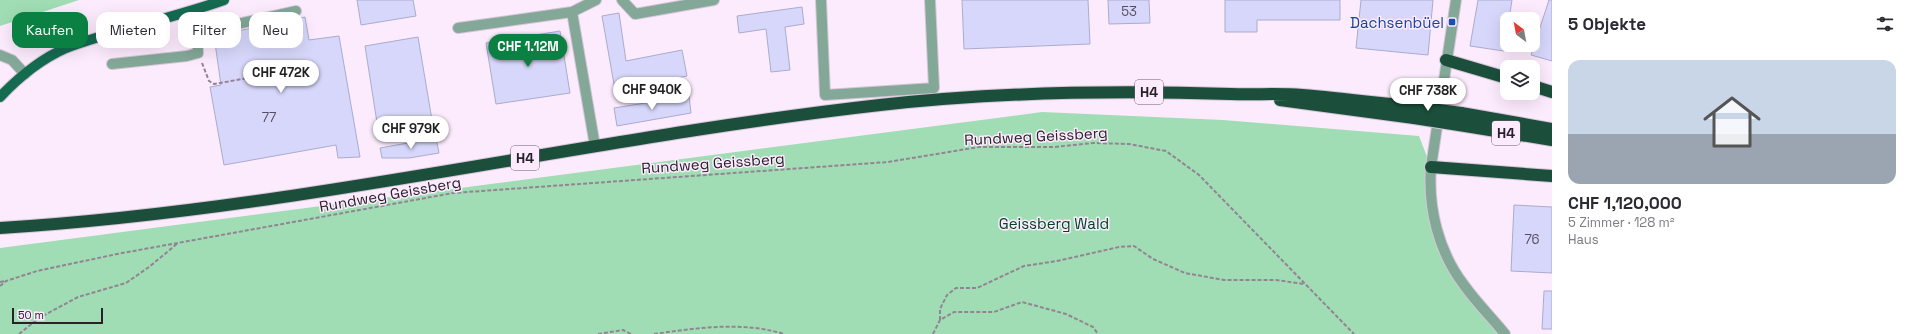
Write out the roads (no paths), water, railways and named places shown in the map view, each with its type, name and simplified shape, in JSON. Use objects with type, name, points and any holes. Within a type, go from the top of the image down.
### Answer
[{"type":"highway","points":[[1446,60],[1500,76]]},
{"type":"highway","points":[[1540,88],[1552,92]]},
{"type":"highway","name":"H4","points":[[0,228],[90,221],[248,203],[595,146],[790,116],[959,98],[1096,92],[1247,95],[1298,94],[1460,119],[1552,129]]},
{"type":"highway","name":"H4","points":[[1460,119],[1552,140]]},
{"type":"highway","points":[[1431,167],[1552,176]]},
{"type":"main road","points":[[0,98],[40,62],[65,49],[90,40],[192,11],[224,0]]},
{"type":"street","points":[[458,28],[572,12],[596,0]]},
{"type":"street","points":[[622,0],[635,14],[714,0]]},
{"type":"street","points":[[821,0],[825,95],[934,88],[930,0]]},
{"type":"street","points":[[1456,0],[1431,167],[1430,188],[1432,209],[1437,230],[1445,252],[1454,270],[1464,285],[1505,334]]},
{"type":"street","points":[[241,23],[296,11]]},
{"type":"street","points":[[572,12],[595,146]]},
{"type":"street","points":[[112,64],[187,56],[198,53],[198,48]]},
{"type":"street","points":[[0,54],[12,60],[25,74]]},
{"type":"place","name":"Dachsenbüel","points":[[1452,22]]},
{"type":"park label","name":"Geissberg Wald","points":[[1054,223]]}]
